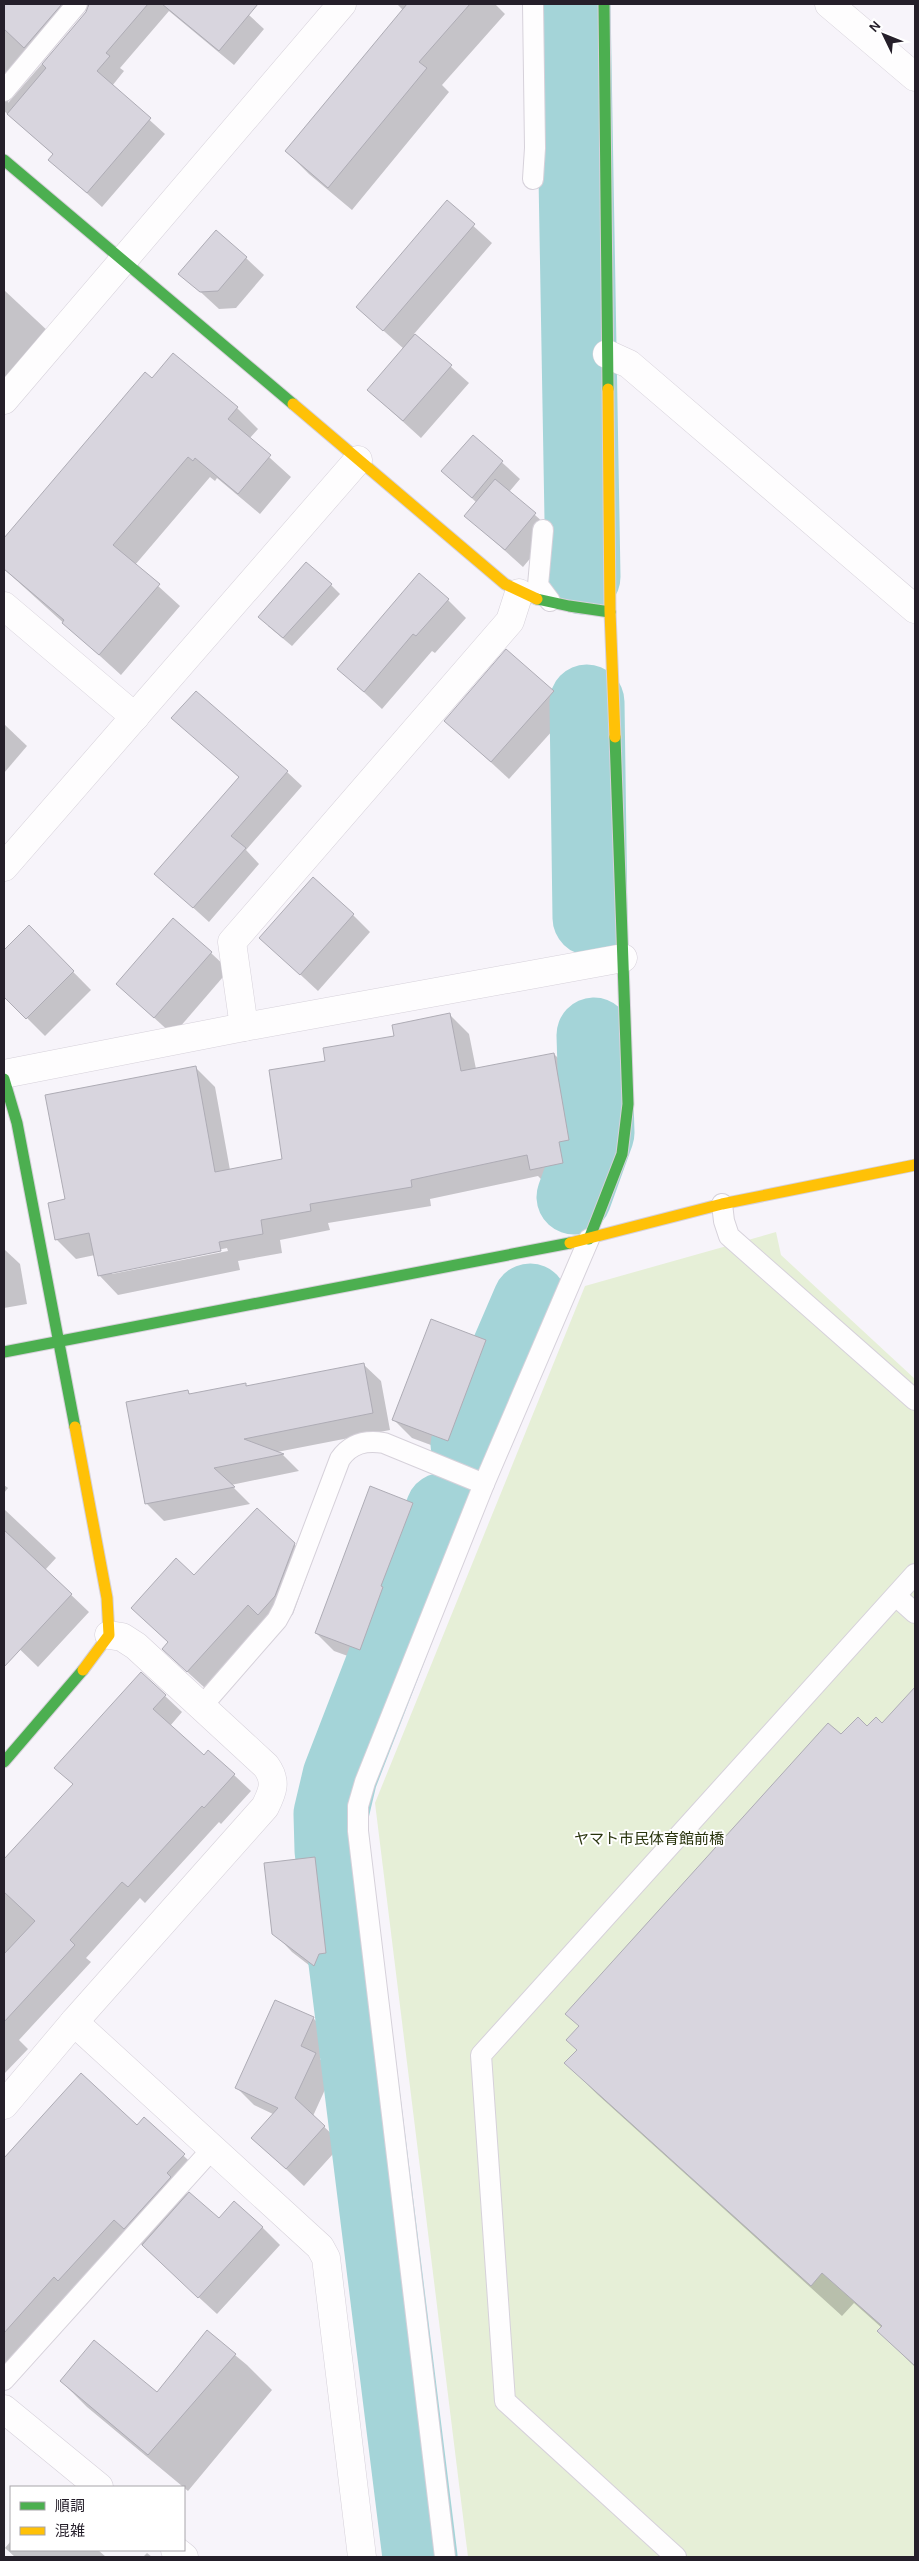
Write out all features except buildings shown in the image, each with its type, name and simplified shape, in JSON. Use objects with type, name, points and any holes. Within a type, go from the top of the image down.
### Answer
[{"type":"street","points":[[589,1239],[622,1154],[626,1132],[628,1076],[610,612],[604,4]]},
{"type":"street","points":[[829,4],[915,77]]},
{"type":"street","points":[[4,400],[124,261],[332,7]]},
{"type":"street","points":[[4,160],[504,584],[519,593],[550,602],[610,612]]},
{"type":"street","points":[[606,354],[628,364],[915,609]]},
{"type":"street","points":[[4,867],[358,460]]},
{"type":"street","points":[[244,1027],[232,942],[510,621],[519,593]]},
{"type":"street","points":[[4,606],[135,717]]},
{"type":"street","points":[[4,1074],[244,1027],[623,958]]},
{"type":"street","points":[[4,1079],[17,1123],[107,1598],[109,1634],[81,1673],[4,1762]]},
{"type":"street","points":[[4,1352],[589,1239],[722,1204],[915,1166]]},
{"type":"street","points":[[4,2105],[74,2022],[265,1807],[273,1788],[273,1776],[266,1766],[136,1646],[122,1637],[109,1634]]},
{"type":"street","points":[[74,2022],[312,2237],[326,2258],[362,2557]]},
{"type":"street","points":[[4,2409],[98,2486]]},
{"type":"lane","points":[[4,91],[77,4]]},
{"type":"lane","points":[[533,4],[533,178]]},
{"type":"lane","points":[[543,530],[538,585],[550,602]]},
{"type":"lane","points":[[722,1204],[729,1236],[915,1400]]},
{"type":"lane","points":[[445,2557],[360,1850],[358,1806],[369,1773],[484,1484],[589,1239]]},
{"type":"lane","points":[[202,1706],[272,1625],[283,1609],[340,1459],[350,1447],[372,1441],[384,1444],[484,1484]]},
{"type":"lane","points":[[676,2557],[505,2400],[481,2055],[915,1574]]},
{"type":"lane","points":[[896,1596],[915,1613]]},
{"type":"lane","points":[[4,2380],[213,2148]]},
{"type":"green space","name":"ヤマト市民体育館前橋","points":[[776,1232],[781,1255],[915,1379],[915,2557],[468,2557],[375,1803],[585,1286]]},
{"type":"waterway","points":[[573,4],[583,577]]},
{"type":"waterway","points":[[587,702],[590,918]]},
{"type":"waterway","points":[[574,1197],[597,1133],[594,1035]]},
{"type":"waterway","points":[[468,1445],[530,1301]]},
{"type":"waterway","points":[[420,2557],[332,1850],[331,1814],[340,1776],[443,1510]]},
{"type":"traffic: fast","points":[[604,4],[608,389]]},
{"type":"traffic: fast","points":[[4,160],[293,404]]},
{"type":"traffic: fast","points":[[537,599],[610,612]]},
{"type":"traffic: fast","points":[[589,1239],[622,1154],[628,1104],[615,737]]},
{"type":"traffic: fast","points":[[4,1079],[17,1123],[75,1427]]},
{"type":"traffic: fast","points":[[4,1352],[570,1243]]},
{"type":"traffic: fast","points":[[4,1762],[83,1670]]},
{"type":"traffic: slow","points":[[608,389],[610,612],[615,737]]},
{"type":"traffic: slow","points":[[293,404],[505,584],[537,599]]},
{"type":"traffic: slow","points":[[570,1243],[722,1204],[915,1165]]},
{"type":"traffic: slow","points":[[75,1427],[107,1598],[109,1635],[83,1670]]}]
